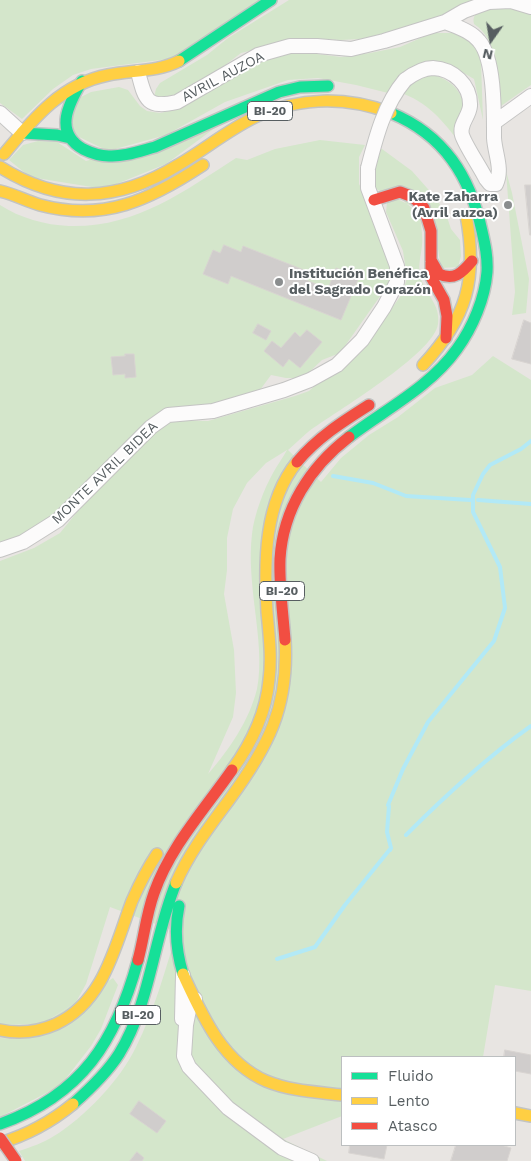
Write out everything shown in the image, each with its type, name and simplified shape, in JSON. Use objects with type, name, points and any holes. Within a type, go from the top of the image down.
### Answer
[{"type":"main road","points":[[4,154],[52,100],[82,81],[99,76],[167,67],[178,62],[271,0]]},
{"type":"main road","points":[[70,138],[66,120],[67,111],[82,81]]},
{"type":"main road","points":[[22,133],[57,135],[70,138],[76,144],[94,153],[112,157],[141,151],[172,140],[223,115],[292,87],[344,87]]},
{"type":"main road","points":[[382,95],[405,106]]},
{"type":"main road","name":"BI-20","points":[[0,167],[17,179],[33,186],[63,194],[86,196],[104,194],[124,190],[163,174],[264,113],[303,101],[343,100],[373,106],[393,113],[431,137],[457,166],[469,188],[478,210],[482,232],[488,246],[484,294],[470,330],[448,361],[420,386],[360,427],[331,450],[316,466],[293,501],[285,524],[281,559],[287,667],[284,693],[278,715],[270,738],[256,762],[189,856],[167,907],[142,1004],[120,1053],[101,1078],[60,1115],[9,1141],[0,1143]]},
{"type":"main road","points":[[316,113],[330,112],[361,117],[395,128]]},
{"type":"main road","points":[[419,115],[447,139],[471,172],[481,197],[491,234],[488,246]]},
{"type":"main road","points":[[2,190],[38,205],[59,209],[74,211],[108,210],[127,206],[161,192],[211,160]]},
{"type":"main road","points":[[417,371],[446,339],[461,311],[470,280],[472,261],[468,221],[464,207],[453,184]]},
{"type":"main road","points":[[374,200],[400,192],[408,194],[419,202],[426,214],[431,231],[431,277],[444,300],[447,316],[446,339]]},
{"type":"main road","points":[[431,260],[439,274],[444,277],[456,278]]},
{"type":"main road","points":[[444,300],[456,278],[472,261]]},
{"type":"main road","name":"BI-20","points":[[0,1124],[14,1120],[34,1110],[58,1094],[80,1074],[114,1030],[140,954],[148,910],[158,882],[184,836],[251,740],[266,701],[270,659],[265,583],[266,557],[268,530],[275,504],[287,477],[310,448],[332,429],[380,398]]},
{"type":"main road","points":[[0,1030],[36,1031],[71,1016],[85,1004],[98,986],[111,959],[142,881],[166,842],[184,820],[201,811]]},
{"type":"main road","points":[[205,832],[183,887],[174,935],[177,955],[183,974],[202,1013],[222,1046],[244,1068],[265,1080],[290,1088],[341,1095]]},
{"type":"main road","points":[[516,1113],[531,1116]]},
{"type":"main road","points":[[0,1138],[16,1161]]},
{"type":"street","name":"AVRIL AUZOA","points":[[138,72],[143,94],[151,102],[162,105],[177,102],[258,55],[290,46],[351,49],[446,22],[464,11],[489,2],[511,2],[531,7]]},
{"type":"street","points":[[446,22],[464,30],[480,41],[489,62],[496,122],[531,96]]},
{"type":"street","name":"MONTE AVRIL BIDEA","points":[[0,550],[23,542],[58,520],[151,427],[168,415],[213,411],[284,390],[310,380],[337,364],[362,340],[380,314],[397,282],[397,266],[368,188],[368,168],[379,129],[395,92],[405,80],[414,74],[429,69],[454,75],[463,82],[470,106],[461,128],[462,137],[490,184],[496,184],[499,178],[494,139],[496,122]]},
{"type":"street","points":[[0,113],[22,133]]},
{"type":"street","points":[[183,974],[182,1031],[185,1039]]},
{"type":"street","points":[[195,999],[187,1012],[185,1039],[184,1056],[190,1067],[228,1108],[282,1148],[312,1161]]},
{"type":"green space","points":[[0,0],[262,0],[176,58],[91,69],[73,75],[53,89],[22,119],[0,103]]},
{"type":"green space","points":[[289,0],[475,0],[423,25],[360,39],[303,38],[241,53],[224,66],[176,95],[169,98],[154,97],[160,83],[207,55],[228,38]]},
{"type":"green space","points":[[494,7],[517,9],[531,14],[531,85],[501,106],[498,73],[493,50],[482,31],[474,24],[476,13]]},
{"type":"green space","points":[[432,33],[453,33],[470,41],[479,50],[483,120],[474,79],[450,65],[435,62],[388,93],[318,78],[288,80],[225,102],[166,135],[108,151],[75,135],[71,114],[81,97],[91,92],[119,87],[128,90],[140,106],[147,111],[160,113],[179,109],[252,64],[287,54],[317,54],[341,57],[370,53],[400,47]]},
{"type":"green space","points":[[431,74],[444,79],[454,86],[460,94],[465,113],[464,149],[445,124],[431,110],[404,94],[404,86],[418,76]]},
{"type":"green space","points":[[223,122],[166,164],[104,189],[30,177],[9,160],[23,145],[38,141],[57,142],[86,161]]},
{"type":"green space","points":[[320,140],[365,145],[359,157],[359,184],[366,197],[391,264],[388,285],[340,353],[322,360],[303,378],[286,378],[271,375],[260,390],[208,406],[169,408],[159,413],[106,462],[51,518],[31,531],[0,546],[0,205],[24,217],[51,224],[69,226],[93,225],[115,221],[157,206],[236,158],[247,160],[275,149]]},
{"type":"green space","points":[[378,148],[412,171],[435,197],[446,214],[451,229],[460,240],[461,256],[458,267],[441,268],[433,216],[376,189],[372,178]]},
{"type":"green space","points":[[506,171],[529,279],[526,313],[512,315],[515,292]]},
{"type":"green space","points":[[399,197],[420,215],[422,242],[419,266],[420,275],[423,285],[433,300],[437,311],[438,324],[432,336],[420,351],[382,382],[308,432],[288,450],[321,482],[341,458],[369,435],[398,417],[435,388],[472,375],[493,356],[531,380],[531,991],[495,985],[483,1056],[341,1056],[341,1116],[283,1139],[327,1161],[25,1161],[19,1151],[46,1141],[66,1128],[101,1097],[121,1072],[136,1047],[148,1019],[159,991],[177,932],[110,907],[86,984],[76,1002],[43,1024],[0,1025],[0,561],[34,548],[60,533],[95,490],[158,427],[171,420],[208,421],[309,391],[319,382],[335,375],[360,353],[402,294],[407,278],[403,251],[386,212],[387,203]],"holes":[[[287,450],[263,494],[252,534],[251,572],[259,660],[257,689],[244,724],[208,774],[233,717],[236,693],[234,650],[224,594],[227,570],[227,538],[233,509],[247,483],[266,463]]]},
{"type":"green space","points":[[113,978],[118,985],[101,1029],[91,1046],[60,1086],[0,1117],[0,1038],[19,1039]]},
{"type":"building","points":[[525,185],[531,185],[531,235],[530,235]]},
{"type":"building","name":"Institución Benéfica del Sagrado Corazón","points":[[224,245],[241,252],[243,246],[309,272],[306,280],[328,289],[336,268],[359,277],[341,320],[231,276],[228,284],[203,274],[213,250],[220,253]]},
{"type":"building","points":[[524,320],[531,323],[531,364],[512,359]]},
{"type":"building","points":[[258,324],[271,331],[266,340],[253,333]]},
{"type":"building","points":[[307,330],[322,342],[300,368],[289,359],[283,367],[264,351],[272,341],[281,348],[295,332],[300,337]]},
{"type":"building","points":[[125,354],[134,354],[136,377],[125,378],[125,374],[113,375],[111,357],[125,356]]},
{"type":"building","points":[[505,1050],[531,1055],[531,1074],[516,1071],[516,1056],[504,1056]]},
{"type":"building","points":[[139,1101],[166,1121],[157,1133],[130,1114]]},
{"type":"building","points":[[350,1146],[387,1146],[384,1159],[349,1153]]},
{"type":"building","points":[[456,1146],[504,1146],[511,1148],[507,1161],[451,1161]]},
{"type":"building","points":[[137,1152],[144,1158],[142,1161],[130,1161]]},
{"type":"waterway","points":[[388,805],[403,769],[428,722],[494,641],[505,608],[500,567],[473,512],[473,495],[483,474],[490,465],[521,449],[531,441]]},
{"type":"waterway","points":[[333,476],[373,483],[406,496],[470,500]]},
{"type":"waterway","points":[[478,500],[531,504]]},
{"type":"waterway","points":[[406,835],[466,778],[531,726]]},
{"type":"waterway","points":[[389,806],[387,832],[390,850]]},
{"type":"waterway","points":[[277,959],[315,947],[345,905],[391,848]]},
{"type":"traffic: fast","points":[[179,61],[271,0]]},
{"type":"traffic: fast","points":[[82,81],[72,99],[66,117],[68,134],[83,149],[109,156],[126,155],[155,147],[279,92],[300,87],[328,86]]},
{"type":"traffic: fast","points":[[349,437],[407,397],[446,363],[463,340],[473,322],[486,282],[487,261],[483,236],[477,211],[462,175],[452,160],[426,133],[410,122],[391,113]]},
{"type":"traffic: fast","points":[[22,133],[57,135],[70,138]]},
{"type":"traffic: fast","points":[[73,1104],[109,1068],[130,1034],[145,992],[168,904],[176,883]]},
{"type":"traffic: fast","points":[[179,906],[177,940],[183,974]]},
{"type":"traffic: fast","points":[[0,1124],[29,1112],[53,1098],[74,1081],[91,1062],[119,1016],[138,960]]},
{"type":"traffic: slow","points":[[4,154],[37,116],[76,86],[108,75],[153,69],[179,61]]},
{"type":"traffic: slow","points":[[0,167],[22,179],[45,188],[67,193],[111,192],[156,177],[188,159],[245,122],[272,110],[306,102],[323,101],[357,104],[391,113]]},
{"type":"traffic: slow","points":[[0,191],[40,205],[63,210],[85,211],[106,209],[145,198],[203,165]]},
{"type":"traffic: slow","points":[[423,365],[450,331],[466,296],[471,258],[466,215]]},
{"type":"traffic: slow","points":[[232,770],[245,750],[265,704],[270,671],[266,573],[268,534],[278,496],[286,478],[297,462]]},
{"type":"traffic: slow","points":[[176,883],[193,851],[243,781],[265,744],[279,706],[283,686],[285,640]]},
{"type":"traffic: slow","points":[[0,1030],[28,1032],[49,1027],[72,1014],[86,1002],[106,971],[132,901],[143,877],[157,854]]},
{"type":"traffic: slow","points":[[183,974],[215,1036],[225,1050],[251,1073],[266,1081],[284,1087],[341,1095]]},
{"type":"traffic: slow","points":[[0,1143],[38,1127],[56,1117],[73,1104]]},
{"type":"traffic: slow","points":[[516,1113],[531,1116]]},
{"type":"traffic: jam","points":[[374,200],[400,192],[413,197],[424,208],[431,231],[431,277],[444,300],[447,316],[446,338]]},
{"type":"traffic: jam","points":[[431,260],[439,274],[449,277],[457,275],[472,261]]},
{"type":"traffic: jam","points":[[297,462],[321,438],[369,405]]},
{"type":"traffic: jam","points":[[285,640],[280,559],[287,523],[293,506],[311,476],[322,462],[349,437]]},
{"type":"traffic: jam","points":[[138,960],[149,910],[161,876],[178,844],[232,770]]},
{"type":"traffic: jam","points":[[0,1138],[16,1161]]},
{"type":"place","name":"Kate Zaharra (Avril auzoa)","points":[[508,205]]},
{"type":"place","name":"Institución Benéfica del Sagrado Corazón","points":[[279,282]]}]
